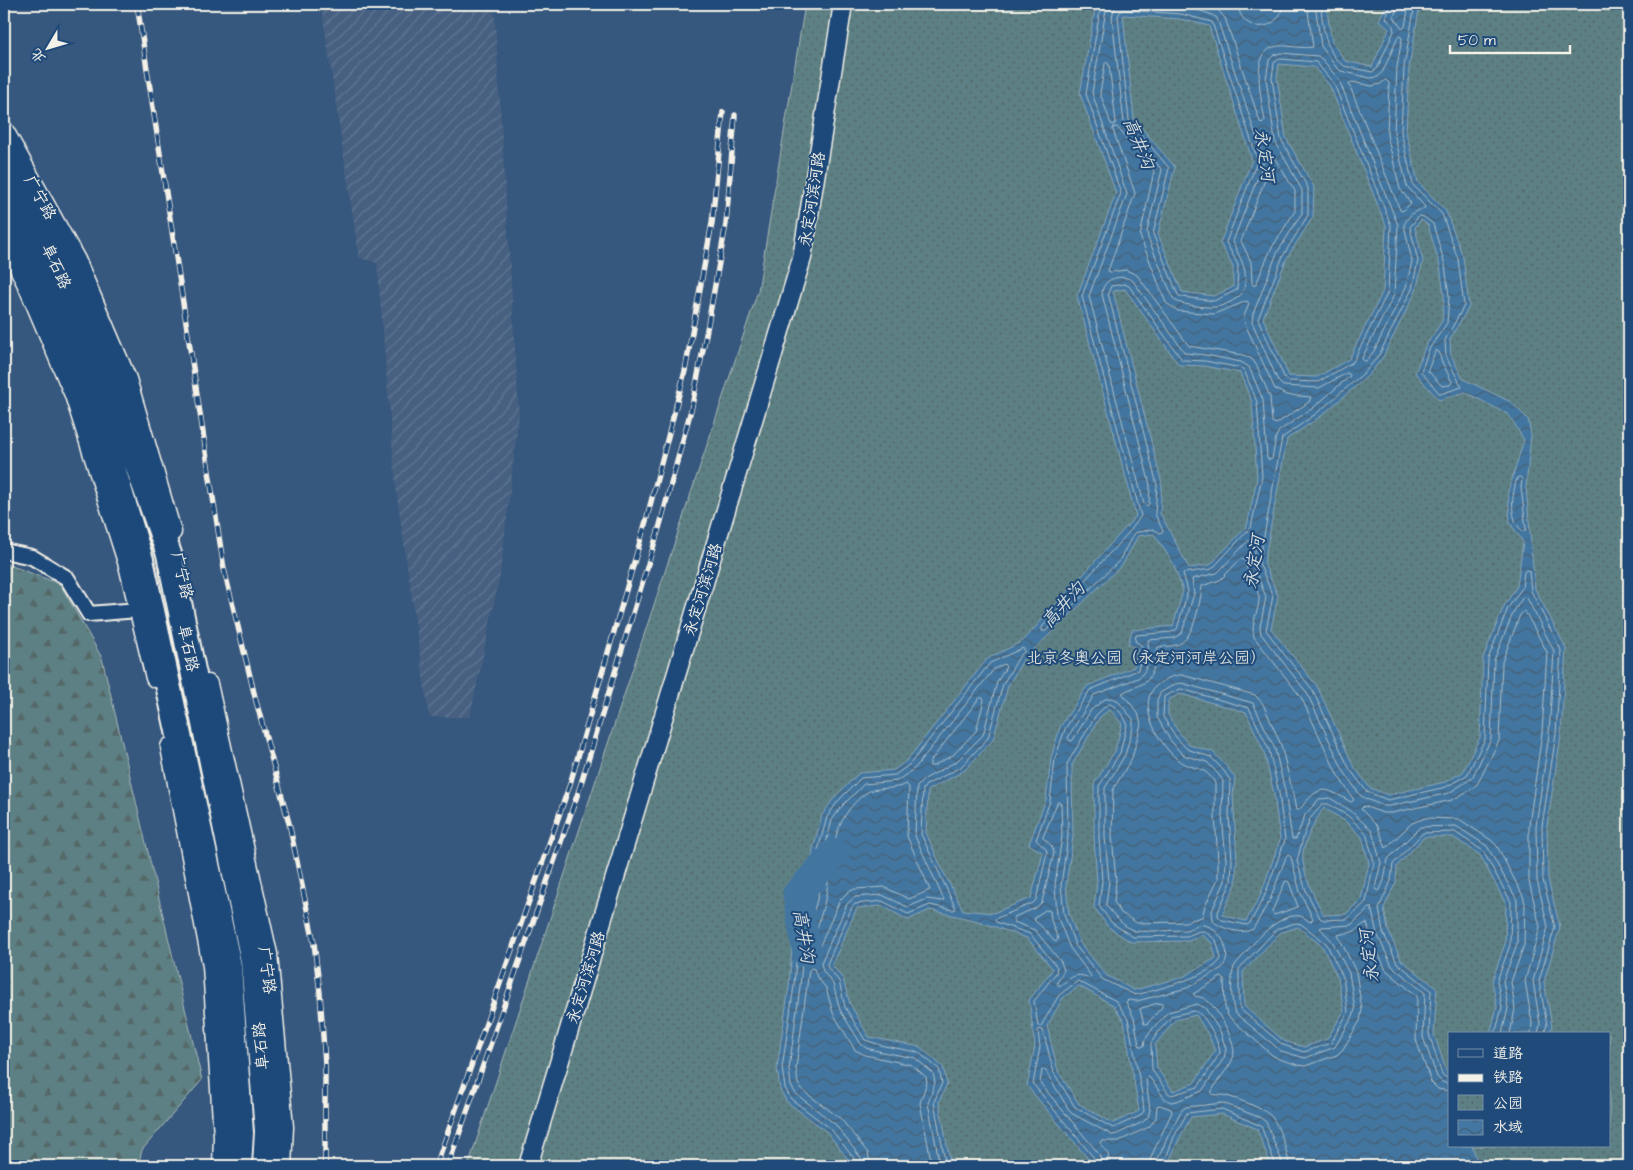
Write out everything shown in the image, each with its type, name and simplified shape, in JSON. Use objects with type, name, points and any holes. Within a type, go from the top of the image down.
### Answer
[{"type":"highway","name":"阜石路","points":[[4,158],[58,265],[109,386],[169,554],[253,961],[266,1131],[265,1166]]},
{"type":"highway","name":"阜石路","points":[[4,205],[42,278],[90,393],[141,560],[229,966],[242,1133],[239,1166]]},
{"type":"street","name":"永定河滨河路","points":[[528,1166],[802,258],[843,4]]},
{"type":"street","name":"广宁路","points":[[4,130],[76,260],[127,379],[177,548],[268,954],[284,1127],[282,1166]]},
{"type":"street","points":[[4,237],[28,287],[74,395],[128,565],[160,698],[212,966],[223,1136],[222,1166]]},
{"type":"street","points":[[4,551],[32,557],[67,578],[89,614],[138,610]]},
{"type":"shaded area","points":[[321,4],[494,4],[519,414],[500,576],[470,717],[429,717],[396,489],[377,263],[359,258]]},
{"type":"green space","name":"北京冬奥公园（永定河河岸公园）","points":[[805,4],[1629,4],[1629,1166],[468,1166],[758,291]]},
{"type":"green space","points":[[4,563],[60,584],[102,658],[202,1080],[142,1150],[138,1166],[4,1166]]},
{"type":"water","name":"永定河","points":[[1096,4],[1256,4],[1259,8],[1269,4],[1326,5],[1332,42],[1345,61],[1372,67],[1389,29],[1379,20],[1387,4],[1420,4],[1409,68],[1406,132],[1418,182],[1446,211],[1463,257],[1469,307],[1450,339],[1451,355],[1463,379],[1511,402],[1528,419],[1531,435],[1526,487],[1535,589],[1566,648],[1561,735],[1547,826],[1548,879],[1560,927],[1544,982],[1552,1026],[1550,1032],[1491,1032],[1497,1007],[1492,981],[1505,944],[1506,904],[1480,855],[1453,837],[1424,837],[1397,866],[1396,882],[1384,908],[1388,930],[1401,960],[1437,988],[1434,1034],[1448,1076],[1448,1148],[1473,1148],[1479,1166],[1271,1166],[1257,1129],[1222,1114],[1191,1117],[1167,1166],[1092,1166],[1090,1161],[1027,1086],[1035,1046],[1029,1000],[1053,969],[1027,938],[978,921],[930,910],[908,920],[882,906],[857,908],[832,965],[843,979],[850,1004],[869,1037],[920,1047],[943,1067],[947,1084],[939,1102],[951,1166],[853,1166],[827,1132],[787,1102],[780,1090],[777,1068],[789,986],[792,948],[807,894],[813,849],[822,815],[834,798],[859,773],[894,770],[907,760],[987,659],[1023,641],[1136,516],[1077,296],[1116,193],[1080,94]],"holes":[[[1123,15],[1180,19],[1209,26],[1252,160],[1220,243],[1233,267],[1233,287],[1214,296],[1182,292],[1158,234],[1175,167],[1134,119]],[[1279,64],[1314,67],[1330,86],[1386,226],[1383,291],[1349,359],[1317,377],[1289,376],[1263,318],[1287,258],[1313,217],[1314,187],[1286,138],[1277,77]],[[1421,220],[1428,225],[1440,266],[1444,296],[1442,321],[1425,347],[1415,373],[1439,400],[1465,392],[1509,415],[1524,440],[1508,491],[1510,523],[1523,542],[1517,586],[1504,606],[1483,658],[1480,737],[1463,772],[1445,782],[1388,795],[1370,788],[1353,765],[1317,686],[1271,629],[1278,596],[1264,563],[1287,439],[1320,417],[1369,375],[1383,357],[1416,291],[1423,261],[1415,227]],[[1125,289],[1179,365],[1204,366],[1240,373],[1252,402],[1257,478],[1247,526],[1210,565],[1189,568],[1160,513],[1162,484],[1113,291]],[[1154,534],[1173,563],[1183,591],[1173,626],[1132,630],[1128,644],[1138,649],[1134,667],[1087,686],[1060,727],[1051,758],[1046,799],[1029,844],[1043,853],[1031,898],[993,913],[963,910],[926,833],[928,790],[964,771],[993,740],[1008,686],[1023,660],[1123,564],[1138,536]],[[1180,694],[1246,712],[1264,752],[1274,794],[1280,840],[1260,896],[1246,921],[1222,915],[1236,884],[1237,860],[1233,796],[1235,778],[1213,752],[1189,745],[1168,715],[1168,700]],[[1110,709],[1122,724],[1115,751],[1094,784],[1094,837],[1097,882],[1094,907],[1108,927],[1131,942],[1189,941],[1202,935],[1212,943],[1216,958],[1183,977],[1134,990],[1106,975],[1080,943],[1069,914],[1066,885],[1073,837],[1072,765],[1100,717]],[[1324,808],[1345,821],[1362,837],[1369,863],[1361,899],[1346,914],[1324,915],[1308,882],[1304,868],[1303,855],[1306,841]],[[1298,927],[1322,946],[1338,978],[1344,1011],[1327,1039],[1304,1047],[1284,1041],[1244,1006],[1243,972],[1280,933]],[[1079,986],[1113,1005],[1124,1021],[1139,1111],[1113,1123],[1079,1104],[1058,1071],[1047,1026],[1063,998]],[[1196,1015],[1209,1036],[1215,1051],[1194,1083],[1173,1091],[1157,1068],[1155,1045],[1175,1020]]]},
{"type":"waterway","name":"高井沟","points":[[807,953],[797,894],[835,853]]},
{"type":"railway","points":[[137,4],[224,569],[256,701],[289,823],[314,943],[325,1064],[325,1166]]},
{"type":"railway","points":[[436,1166],[570,784],[646,521],[685,371],[712,223],[723,112]]},
{"type":"railway","points":[[448,1166],[579,790],[660,525],[692,406],[708,324],[726,224],[735,115]]}]
